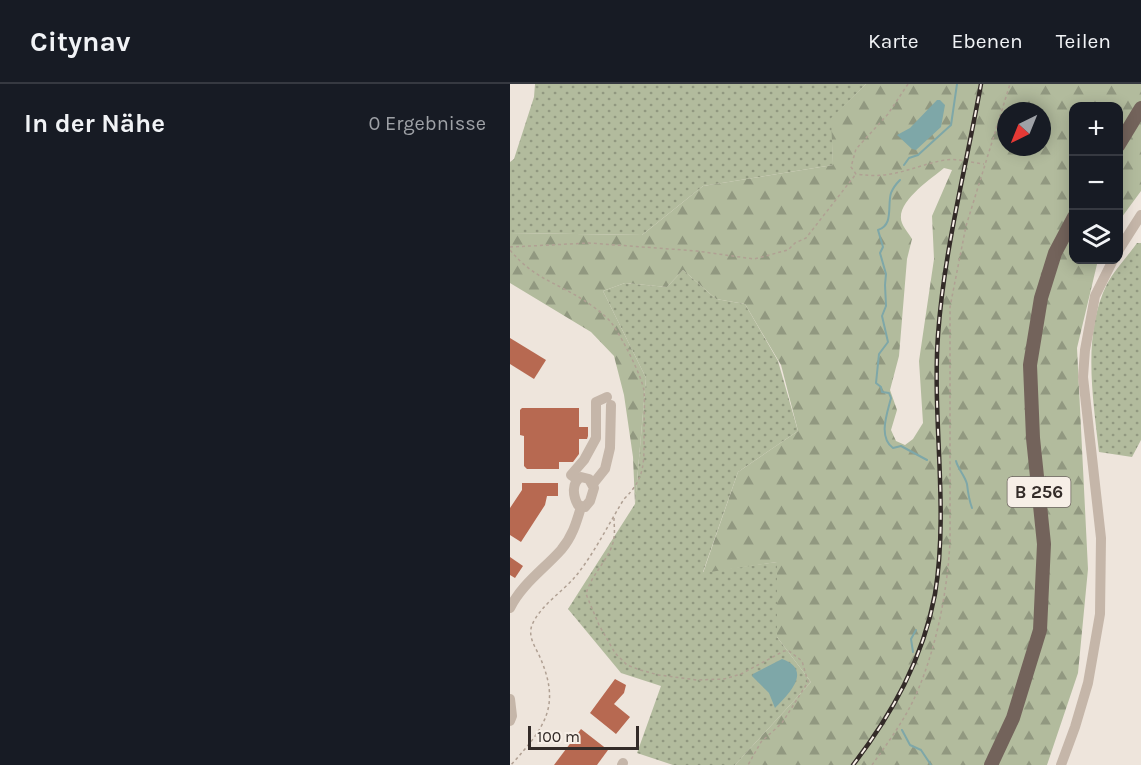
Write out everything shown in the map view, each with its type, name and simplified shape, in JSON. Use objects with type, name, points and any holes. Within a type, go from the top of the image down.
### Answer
[{"type":"main road","points":[[1123,139],[1141,108]]},
{"type":"main road","name":"B 256","points":[[991,765],[1013,718],[1040,630],[1044,544],[1033,438],[1030,365],[1041,298],[1056,253],[1069,227]]},
{"type":"street","points":[[1123,244],[1141,215]]},
{"type":"street","points":[[1061,765],[1088,683],[1100,614],[1101,538],[1083,377],[1085,351],[1095,296],[1111,264]]},
{"type":"street","points":[[581,507],[588,505],[593,492],[593,484],[605,469],[610,448],[609,401],[596,402],[596,438],[584,460],[571,475],[577,479],[587,477],[593,484]]},
{"type":"street","points":[[577,479],[574,494],[581,507]]},
{"type":"street","points":[[510,608],[517,596],[568,540],[575,529],[581,507]]},
{"type":"street","points":[[510,699],[512,716],[510,721]]},
{"type":"path","points":[[908,84],[888,114],[856,148],[851,167],[856,174],[869,176],[899,174],[947,160],[985,164]]},
{"type":"path","points":[[872,765],[897,730],[914,698],[936,633],[941,610],[948,573],[950,542],[950,308],[966,226],[1010,84]]},
{"type":"path","points":[[510,247],[589,243],[697,251],[754,259],[788,250],[795,243],[806,238],[856,174]]},
{"type":"path","points":[[614,515],[612,545],[593,576],[586,594],[608,642],[621,660],[640,670],[659,675],[705,680],[724,679],[741,674],[784,651],[789,651],[802,661],[808,682],[806,689],[782,723],[761,742],[748,765]]},
{"type":"green space","points":[[535,84],[866,84],[832,118],[833,165],[703,186],[642,235],[510,233],[510,162],[514,159],[534,97]]},
{"type":"green space","points":[[866,84],[1141,84],[1141,191],[1123,216],[1123,102],[1069,102],[1069,264],[1097,264],[1077,348],[1088,569],[1078,673],[1047,765],[735,765],[811,682],[777,637],[777,562],[703,573],[738,472],[798,431],[781,365],[745,304],[716,299],[683,270],[667,287],[625,283],[603,291],[646,378],[635,504],[633,457],[624,395],[614,356],[591,332],[510,283],[510,233],[642,235],[703,186],[833,165],[831,118]],"holes":[[[944,168],[952,170],[932,216],[934,259],[919,361],[923,423],[913,439],[905,445],[896,441],[891,430],[897,410],[890,390],[899,356],[907,259],[912,239],[902,223],[901,215],[903,208],[915,192]]]},
{"type":"green space","points":[[1137,243],[1141,243],[1141,440],[1132,457],[1099,452],[1092,388],[1092,345],[1099,303],[1110,278]]},
{"type":"green space","points":[[683,270],[716,299],[745,304],[778,361],[798,431],[738,472],[703,572],[777,562],[777,637],[811,682],[735,765],[673,765],[637,753],[661,686],[621,673],[568,609],[635,504],[646,378],[603,291],[625,283],[667,287]]},
{"type":"water","points":[[937,100],[945,105],[941,127],[916,150],[912,149],[897,135],[910,128]]},
{"type":"water","points":[[782,659],[796,669],[797,676],[792,689],[775,708],[769,693],[752,676]]},
{"type":"building","points":[[510,338],[546,360],[534,379],[510,364]]},
{"type":"building","points":[[522,408],[579,408],[579,427],[588,427],[588,436],[587,439],[579,439],[579,454],[573,462],[559,462],[559,469],[527,469],[524,466],[524,436],[520,435],[520,410]]},
{"type":"building","points":[[522,483],[558,483],[558,496],[547,496],[545,505],[521,542],[510,535],[510,508],[522,490]]},
{"type":"building","points":[[510,557],[523,566],[515,578],[510,575]]},
{"type":"building","points":[[615,679],[626,685],[624,693],[614,704],[630,717],[616,734],[590,713]]},
{"type":"building","points":[[581,729],[608,750],[597,765],[554,765]]},
{"type":"waterway","points":[[904,165],[909,158],[918,155],[951,125],[957,84]]},
{"type":"waterway","points":[[900,180],[891,193],[888,220],[883,228],[878,230],[883,247],[880,253],[886,274],[886,306],[882,316],[888,342],[879,354],[876,383],[881,387],[882,392],[889,393],[891,398],[885,425],[888,443],[893,448],[901,446],[927,460]]},
{"type":"waterway","points":[[956,461],[966,481],[972,508]]},
{"type":"waterway","points":[[913,652],[911,639],[916,630]]},
{"type":"waterway","points":[[902,730],[910,745],[921,750],[931,765]]},
{"type":"railway","points":[[853,765],[881,726],[904,685],[923,641],[935,594],[941,530],[937,400],[938,335],[950,241],[981,84]]}]
